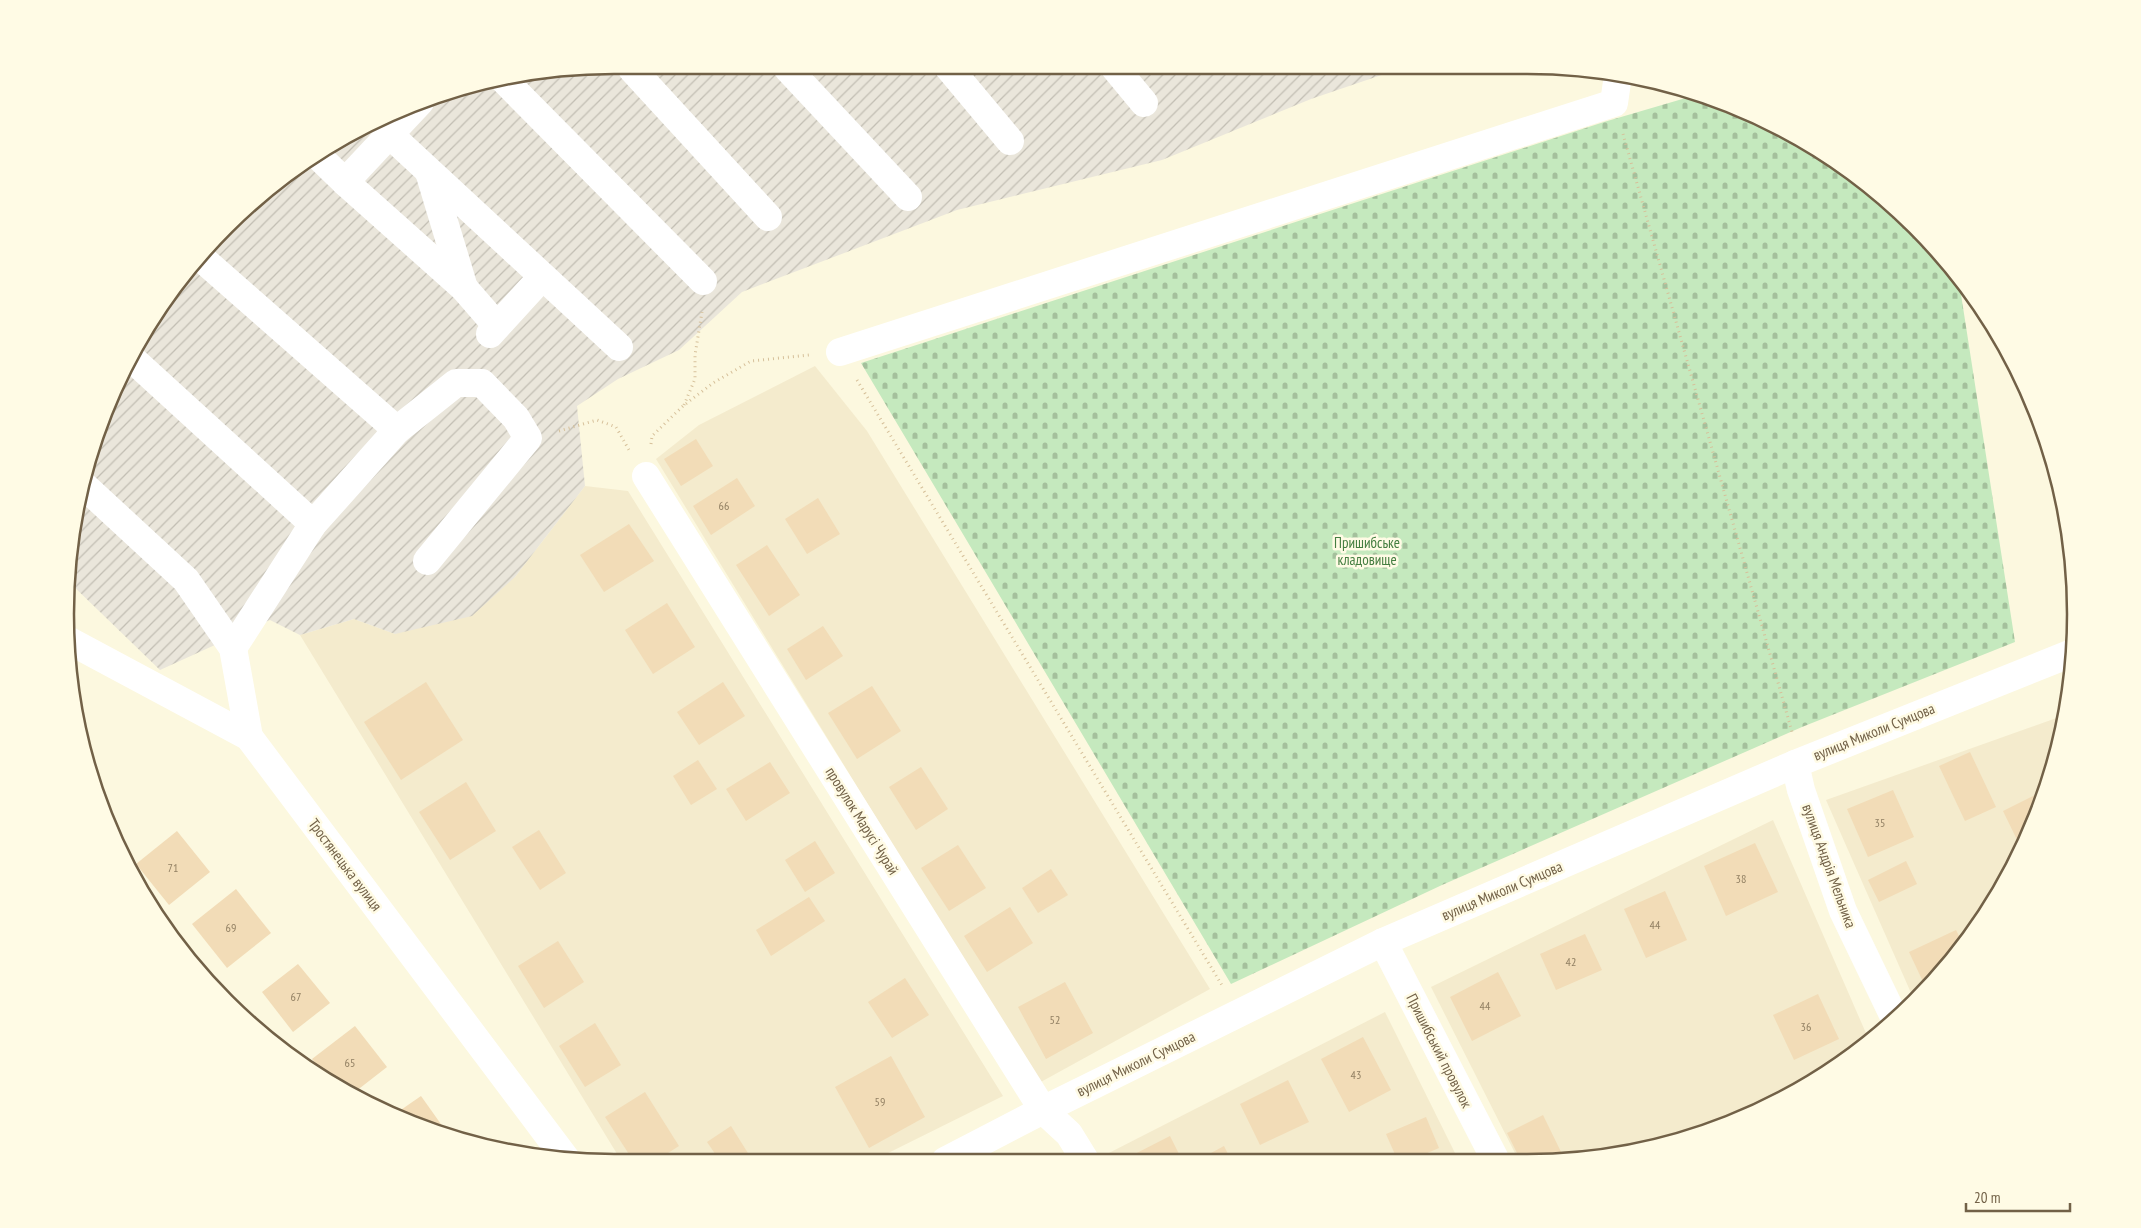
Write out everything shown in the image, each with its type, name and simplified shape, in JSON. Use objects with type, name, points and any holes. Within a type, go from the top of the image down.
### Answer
[{"type":"street","points":[[637,74],[768,217]]},
{"type":"street","points":[[793,74],[908,197]]},
{"type":"street","points":[[954,74],[1010,141]]},
{"type":"street","points":[[1120,74],[1144,103]]},
{"type":"street","points":[[840,352],[1614,103],[1617,81]]},
{"type":"street","points":[[508,84],[703,281]]},
{"type":"street","points":[[345,182],[409,114]]},
{"type":"street","points":[[390,135],[542,278],[619,346]]},
{"type":"street","points":[[322,160],[464,288],[493,330],[542,278]]},
{"type":"street","points":[[429,171],[464,288]]},
{"type":"street","points":[[205,261],[397,430]]},
{"type":"street","points":[[136,362],[313,524]]},
{"type":"street","points":[[233,648],[313,524],[397,430],[456,383],[482,383],[516,418],[528,438],[427,561]]},
{"type":"street","name":"провулок Марусі Чурай","points":[[646,476],[1043,1110],[1069,1134],[1081,1154]]},
{"type":"street","points":[[89,489],[186,580],[233,648],[249,737]]},
{"type":"street","name":"Тростянецька вулиця","points":[[75,645],[249,737],[560,1151]]},
{"type":"street","name":"вулиця Миколи Сумцова","points":[[958,1154],[1043,1110],[1383,942],[1795,764],[2065,656]]},
{"type":"street","name":"вулиця Андрія Мельника","points":[[1795,764],[1801,790],[1843,911],[1892,1012]]},
{"type":"street","name":"Пришибський провулок","points":[[1383,942],[1492,1154]]},
{"type":"path","points":[[1614,103],[1793,737]]},
{"type":"path","points":[[684,406],[695,379],[695,355],[702,316],[703,281]]},
{"type":"path","points":[[646,476],[652,436],[684,406],[714,383],[751,361],[840,352],[1238,1014]]},
{"type":"path","points":[[528,438],[597,420],[616,427],[646,476]]},
{"type":"shaded area","points":[[1384,74],[1311,99],[1162,160],[957,210],[742,292],[679,350],[618,379],[577,406],[585,486],[515,577],[472,616],[395,634],[354,619],[300,635],[270,620],[160,670],[75,588],[78,543],[84,509],[102,440],[115,407],[129,375],[165,314],[185,285],[232,232],[285,185],[344,146],[375,129],[440,102],[474,92],[543,78],[579,75]]},
{"type":"shaded area","points":[[815,366],[867,431],[1210,989],[1039,1083],[656,459],[699,425]]},
{"type":"shaded area","points":[[585,486],[628,491],[1003,1096],[886,1154],[617,1154],[300,635],[354,619],[395,634],[515,577]]},
{"type":"shaded area","points":[[2057,718],[2039,788],[2012,853],[1995,884],[1956,943],[1911,994],[1826,800]]},
{"type":"shaded area","points":[[1773,820],[1866,1034],[1797,1082],[1766,1099],[1701,1126],[1667,1136],[1598,1150],[1515,1154],[1431,987]]},
{"type":"shaded area","points":[[1385,1012],[1456,1154],[1107,1154]]},
{"type":"green space","name":"Пришибське кладовище","points":[[1687,98],[1766,129],[1797,146],[1856,185],[1909,232],[1956,285],[1961,292],[2015,642],[1802,727],[1442,885],[1231,984],[861,363],[1604,122]]},
{"type":"building","points":[[696,439],[713,466],[681,486],[664,459]]},
{"type":"building","points":[[737,478],[755,506],[711,535],[693,506]]},
{"type":"building","points":[[818,498],[840,534],[807,554],[785,519]]},
{"type":"building","points":[[629,524],[654,561],[604,592],[580,555]]},
{"type":"building","points":[[767,545],[800,595],[769,616],[736,565]]},
{"type":"building","points":[[667,603],[695,647],[653,674],[625,630]]},
{"type":"building","points":[[823,626],[843,656],[806,680],[787,649]]},
{"type":"building","points":[[426,682],[463,740],[401,780],[364,722]]},
{"type":"building","points":[[723,682],[745,716],[699,745],[677,712]]},
{"type":"building","points":[[872,686],[901,731],[857,759],[828,713]]},
{"type":"building","points":[[1970,752],[1996,807],[1965,821],[1939,766]]},
{"type":"building","points":[[698,760],[717,789],[691,805],[673,776]]},
{"type":"building","points":[[770,762],[790,793],[746,821],[726,789]]},
{"type":"building","points":[[921,767],[948,809],[916,830],[889,787]]},
{"type":"building","points":[[466,782],[496,831],[450,860],[419,812]]},
{"type":"building","points":[[1893,790],[1914,837],[1868,857],[1847,809]]},
{"type":"building","points":[[2035,795],[2036,796],[2017,841],[2003,811]]},
{"type":"building","points":[[539,830],[566,873],[540,890],[512,847]]},
{"type":"building","points":[[177,831],[210,872],[169,905],[136,864]]},
{"type":"building","points":[[815,841],[835,873],[805,892],[785,860]]},
{"type":"building","points":[[1755,843],[1778,892],[1726,916],[1704,866]]},
{"type":"building","points":[[958,845],[986,888],[949,911],[921,868]]},
{"type":"building","points":[[1906,861],[1917,884],[1879,902],[1868,880]]},
{"type":"building","points":[[1051,869],[1068,895],[1038,913],[1022,888]]},
{"type":"building","points":[[236,889],[271,933],[227,968],[192,924]]},
{"type":"building","points":[[1665,891],[1687,940],[1646,958],[1624,909]]},
{"type":"building","points":[[809,897],[825,921],[771,956],[756,930]]},
{"type":"building","points":[[1010,907],[1033,943],[987,972],[964,936]]},
{"type":"building","points":[[1956,930],[1960,938],[1923,981],[1909,952]]},
{"type":"building","points":[[1585,934],[1602,970],[1556,990],[1540,954]]},
{"type":"building","points":[[558,941],[584,982],[544,1008],[518,966]]},
{"type":"building","points":[[298,964],[330,1003],[293,1032],[262,992]]},
{"type":"building","points":[[1498,972],[1521,1016],[1472,1041],[1450,997]]},
{"type":"building","points":[[905,978],[929,1015],[892,1038],[868,1002]]},
{"type":"building","points":[[1065,982],[1093,1033],[1046,1059],[1018,1007]]},
{"type":"building","points":[[1818,994],[1839,1039],[1794,1060],[1773,1015]]},
{"type":"building","points":[[595,1023],[621,1065],[585,1087],[559,1046]]},
{"type":"building","points":[[355,1026],[387,1067],[358,1090],[316,1065],[312,1059]]},
{"type":"building","points":[[1363,1037],[1391,1090],[1349,1112],[1321,1059]]},
{"type":"building","points":[[891,1056],[925,1117],[869,1148],[835,1087]]},
{"type":"building","points":[[1288,1080],[1309,1122],[1260,1145],[1240,1104]]},
{"type":"building","points":[[645,1092],[679,1146],[666,1154],[629,1154],[605,1117]]},
{"type":"building","points":[[421,1096],[443,1127],[440,1126],[401,1110]]},
{"type":"building","points":[[1543,1115],[1562,1153],[1518,1154],[1507,1133]]},
{"type":"building","points":[[1426,1117],[1439,1148],[1425,1154],[1395,1154],[1386,1134]]},
{"type":"building","points":[[731,1126],[748,1154],[715,1154],[707,1142]]},
{"type":"building","points":[[1170,1136],[1179,1154],[1135,1154]]},
{"type":"building","points":[[1224,1146],[1228,1154],[1209,1154]]}]
